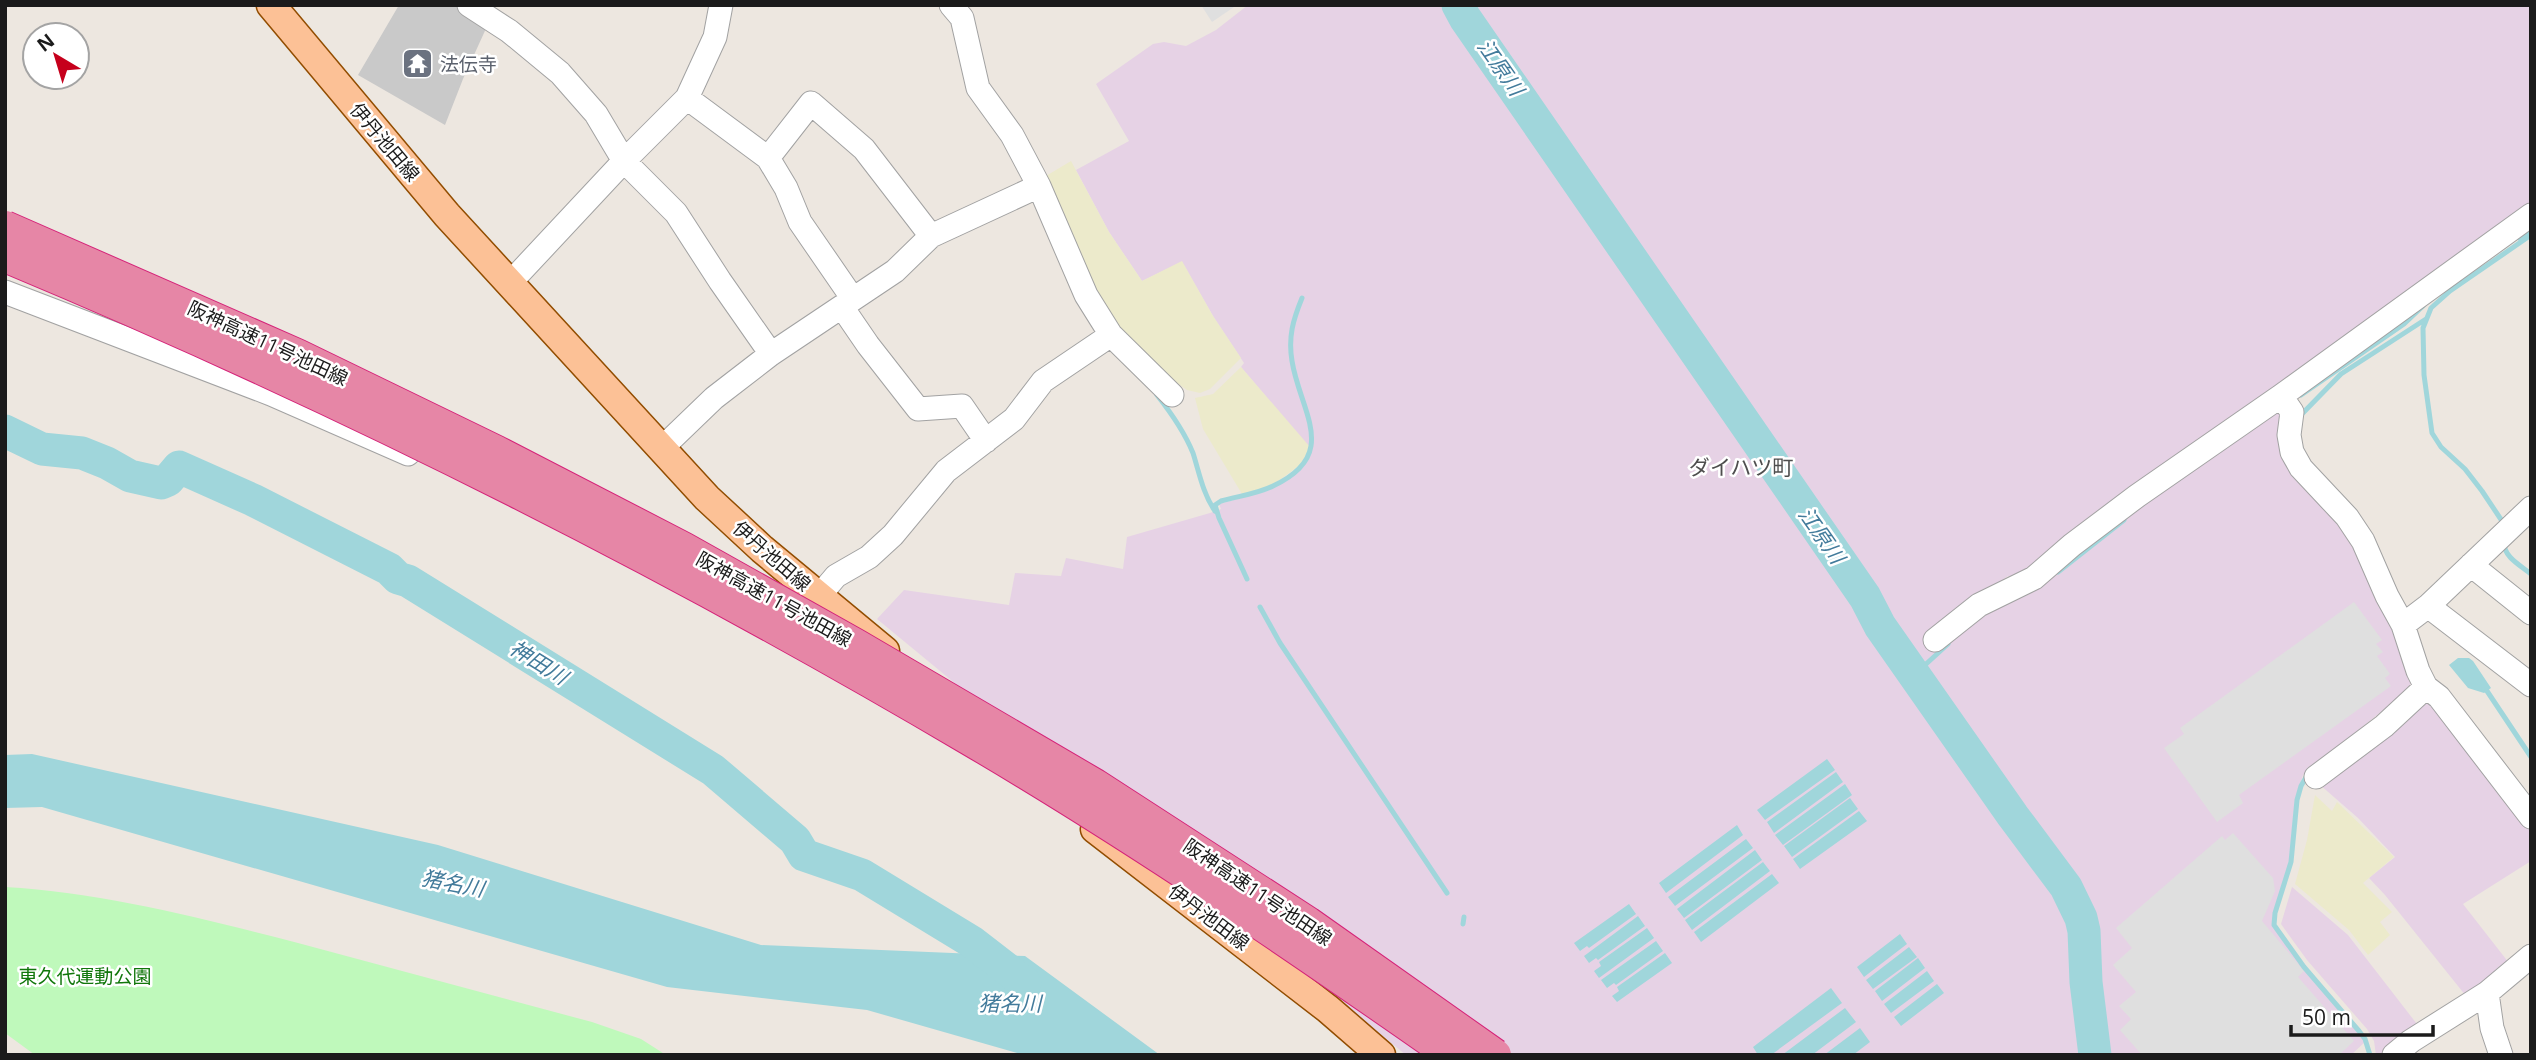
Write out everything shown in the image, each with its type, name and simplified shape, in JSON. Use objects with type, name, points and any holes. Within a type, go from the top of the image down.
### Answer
[{"type":"highway","name":"阪神高速11号池田線","points":[[5,227],[297,355],[498,452],[683,548],[856,645],[1095,785],[1308,923],[1495,1055]]},
{"type":"highway","name":"阪神高速11号池田線","points":[[5,256],[286,379],[484,474],[672,572],[949,727],[1081,807],[1288,941],[1451,1055]]},
{"type":"main road","name":"伊丹池田線","points":[[271,5],[419,183],[715,505],[1122,852],[1328,1009],[1381,1055]]},
{"type":"street","points":[[469,5],[509,31],[560,73],[596,114],[624,161],[676,213],[771,354]]},
{"type":"street","points":[[509,284],[687,98],[715,37],[721,5]]},
{"type":"street","points":[[960,9],[978,88],[1012,135],[1039,186],[1086,295],[1111,335],[1172,395]]},
{"type":"street","points":[[687,98],[768,158],[868,345],[918,409],[962,405],[986,441]]},
{"type":"street","points":[[768,158],[811,103],[864,149],[932,236]]},
{"type":"street","points":[[661,449],[714,398],[771,354],[895,271],[932,236],[1039,186]]},
{"type":"street","points":[[1935,640],[1979,605],[2034,579],[2137,496],[2285,402],[2531,215]]},
{"type":"street","points":[[5,271],[139,320],[284,379],[413,438],[447,458],[476,465],[527,470],[554,478],[660,537],[711,595],[734,614]]},
{"type":"street","points":[[5,292],[271,394],[444,470],[619,554],[734,614],[857,686],[877,687],[905,666]]},
{"type":"street","points":[[819,596],[836,576],[869,557],[894,535],[946,471],[1014,419],[1043,381],[1111,335]]},
{"type":"street","points":[[2285,402],[2291,412],[2289,435],[2292,452],[2301,468],[2347,517],[2363,541],[2403,625],[2415,665],[2426,687],[2439,697],[2531,817]]},
{"type":"street","points":[[2403,625],[2428,606],[2531,508]]},
{"type":"street","points":[[2471,565],[2531,613]]},
{"type":"street","points":[[2428,606],[2531,685]]},
{"type":"street","points":[[2316,777],[2384,726],[2426,687]]},
{"type":"street","points":[[2394,1055],[2411,1041],[2487,993],[2531,956]]},
{"type":"street","points":[[2487,993],[2492,1028],[2501,1055]]},
{"type":"shaded area","name":"法伝寺","points":[[399,5],[461,5],[489,22],[445,125],[358,75]]},
{"type":"shaded area","points":[[1201,5],[1237,5],[1212,22]]},
{"type":"shaded area","points":[[1248,5],[2531,5],[2531,204],[2056,543],[2058,547],[2013,583],[2008,576],[1925,635],[1981,611],[2098,537],[2280,407],[2285,424],[2346,527],[2391,621],[2412,680],[2408,690],[2303,775],[2295,801],[2289,862],[2273,917],[2273,927],[2365,1042],[2351,1055],[1406,1055],[877,619],[904,590],[1009,605],[1015,573],[1061,576],[1066,558],[1123,569],[1127,537],[1210,513],[1221,509],[1219,504],[1267,491],[1290,477],[1308,460],[1312,451],[1241,367],[1244,363],[1182,262],[1142,281],[1109,232],[1076,170],[1129,141],[1096,84],[1153,44],[1164,42],[1186,46],[1216,30]]},
{"type":"shaded area","points":[[1071,161],[1109,232],[1142,281],[1182,261],[1241,358],[1210,389],[1200,393],[1187,390],[1158,370],[1113,330],[1041,179]]},
{"type":"shaded area","points":[[1241,367],[1310,447],[1300,465],[1281,479],[1266,488],[1242,494],[1203,429],[1195,398],[1213,394]]},
{"type":"shaded area","points":[[2354,602],[2382,640],[2376,644],[2383,652],[2377,656],[2390,674],[2385,678],[2391,686],[2239,795],[2243,803],[2217,822],[2164,748],[2184,734],[2180,728]]},
{"type":"shaded area","points":[[2429,698],[2531,825],[2531,861],[2463,904],[2509,963],[2466,996],[2369,878],[2395,857],[2358,818],[2319,784]]},
{"type":"shaded area","points":[[2315,795],[2332,811],[2337,802],[2394,857],[2363,883],[2392,912],[2380,922],[2390,935],[2368,955],[2349,930],[2295,884]]},
{"type":"shaded area","points":[[2233,833],[2273,878],[2275,891],[2262,921],[2304,971],[2298,977],[2354,1041],[2339,1055],[2142,1055],[2120,1030],[2131,1019],[2119,1006],[2136,992],[2113,965],[2132,948],[2116,928],[2222,836],[2225,840]]},
{"type":"shaded area","points":[[2292,887],[2348,935],[2420,1028],[2383,1055],[2376,1055],[2374,1041],[2367,1029],[2307,960],[2281,924]]},
{"type":"green space","name":"東久代運動公園","points":[[5,887],[116,901],[262,934],[592,1022],[641,1039],[666,1055],[35,1055],[5,1033]]},
{"type":"water","points":[[2458,658],[2469,658],[2473,661],[2491,688],[2484,693],[2468,688],[2449,665]]},
{"type":"water","name":"猪名川","points":[[32,754],[438,845],[761,945],[1025,956],[1160,1055],[1024,1055],[867,1010],[667,987],[42,807],[5,808],[5,755]]},
{"type":"water","points":[[1827,759],[1835,770],[1765,820],[1757,810]]},
{"type":"water","points":[[1836,772],[1843,782],[1774,833],[1767,822]]},
{"type":"water","points":[[1845,784],[1852,795],[1783,845],[1775,835]]},
{"type":"water","points":[[1850,798],[1858,809],[1792,857],[1784,846]]},
{"type":"water","points":[[1859,811],[1867,821],[1800,869],[1793,859]]},
{"type":"water","points":[[1737,825],[1743,835],[1666,893],[1659,883]]},
{"type":"water","points":[[1746,839],[1753,848],[1675,906],[1668,897]]},
{"type":"water","points":[[1755,850],[1762,860],[1684,918],[1677,909]]},
{"type":"water","points":[[1763,862],[1770,871],[1692,930],[1685,920]]},
{"type":"water","points":[[1772,874],[1779,883],[1701,942],[1694,932]]},
{"type":"water","points":[[1629,904],[1636,914],[1589,948],[1587,946],[1580,951],[1574,943]]},
{"type":"water","points":[[1638,916],[1645,926],[1598,960],[1596,958],[1589,963],[1584,956]]},
{"type":"water","points":[[1647,928],[1654,938],[1599,978],[1594,971],[1601,966],[1599,962]]},
{"type":"water","points":[[1900,934],[1907,944],[1864,977],[1857,967]]},
{"type":"water","points":[[1656,941],[1663,951],[1616,985],[1614,983],[1607,988],[1601,980]]},
{"type":"water","points":[[1909,947],[1917,957],[1873,989],[1866,980]]},
{"type":"water","points":[[1665,953],[1672,963],[1617,1002],[1612,996],[1619,991],[1617,987]]},
{"type":"water","points":[[1918,958],[1925,968],[1882,1001],[1875,991]]},
{"type":"water","points":[[1927,971],[1934,981],[1891,1013],[1884,1004]]},
{"type":"water","points":[[1937,984],[1944,993],[1901,1026],[1894,1017]]},
{"type":"water","points":[[1831,988],[1842,1003],[1771,1055],[1758,1055],[1753,1047]]},
{"type":"water","points":[[1845,1008],[1856,1022],[1812,1055],[1782,1055]]},
{"type":"water","points":[[1860,1028],[1870,1042],[1853,1055],[1824,1055]]},
{"type":"waterway","name":"江原川","points":[[1458,5],[1865,597],[1880,626],[2066,887],[2081,918],[2084,931],[2086,982],[2095,1055]]},
{"type":"waterway","points":[[2519,238],[2531,229]]},
{"type":"waterway","points":[[2504,524],[2465,469],[2441,447],[2432,433],[2424,375],[2423,328],[2431,308],[2450,291],[2531,235]]},
{"type":"waterway","points":[[1247,579],[1215,505],[1273,486],[1294,474],[1306,460],[1311,446],[1311,431],[1296,380],[1291,344],[1294,321],[1302,298]]},
{"type":"waterway","points":[[2301,395],[2404,324],[2423,306]]},
{"type":"waterway","points":[[2299,417],[2341,374],[2426,319]]},
{"type":"waterway","points":[[1157,395],[1186,437],[1204,490],[1215,511]]},
{"type":"waterway","name":"神田川","points":[[5,431],[42,449],[82,453],[130,476],[161,483],[168,480],[179,467],[253,500],[389,569],[398,578],[408,581],[713,770],[795,840],[804,855],[862,875],[972,942],[1025,983]]},
{"type":"waterway","points":[[2058,572],[2124,520]]},
{"type":"waterway","points":[[2504,543],[2510,557],[2531,574]]},
{"type":"waterway","points":[[1260,607],[1280,643],[1447,893]]},
{"type":"waterway","points":[[1914,675],[1948,644]]},
{"type":"waterway","points":[[2487,691],[2531,757]]},
{"type":"waterway","points":[[2309,772],[2297,800],[2291,862],[2275,913],[2274,925],[2304,967],[2365,1039],[2370,1055]]},
{"type":"waterway","points":[[1463,924],[1464,917]]},
{"type":"place","name":"法伝寺","points":[[417,64]]},
{"type":"district","name":"ダイハツ町","points":[[1741,467]]}]
